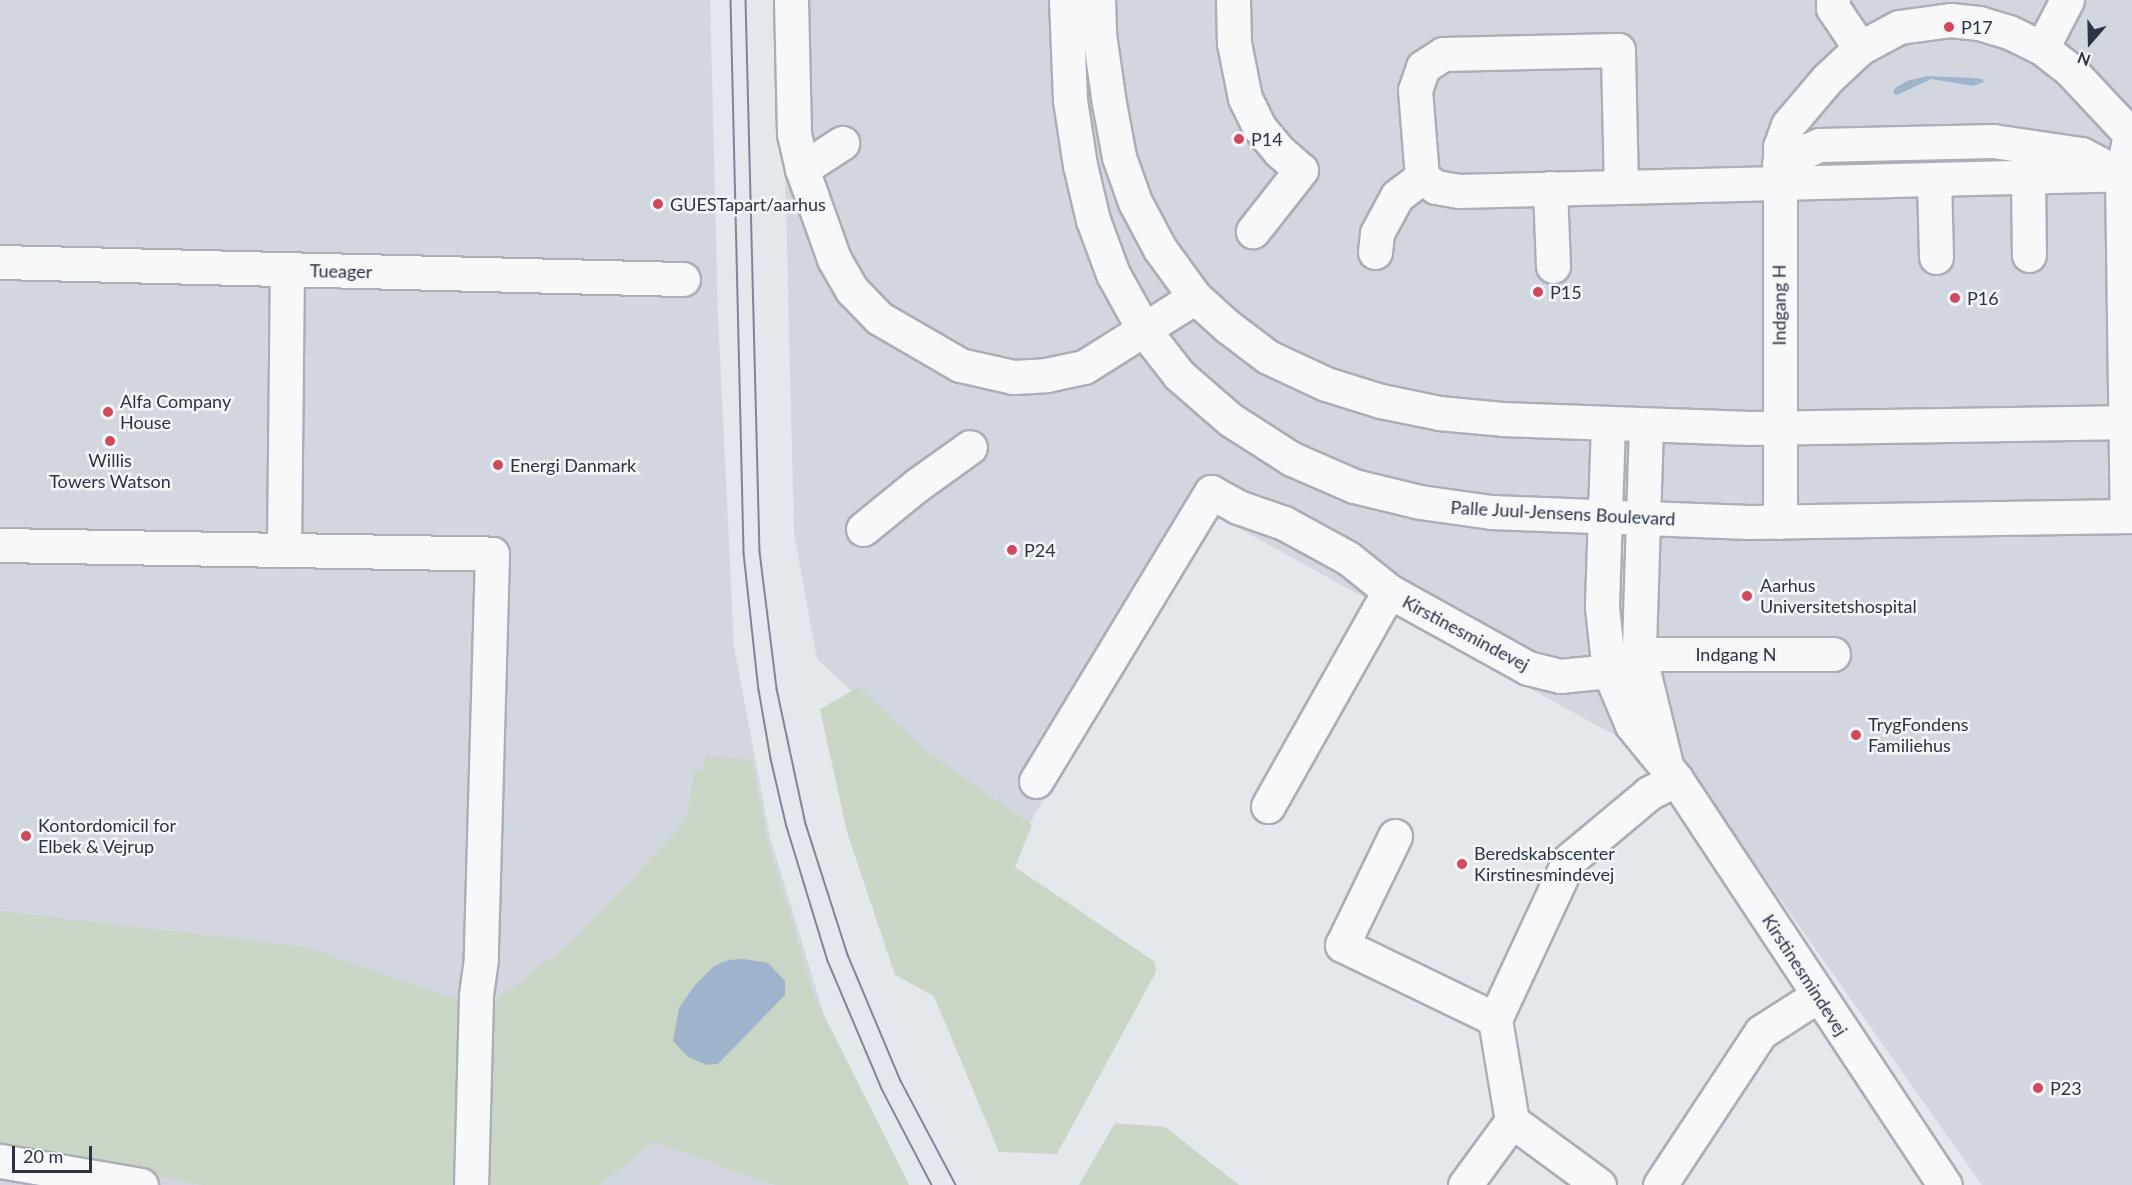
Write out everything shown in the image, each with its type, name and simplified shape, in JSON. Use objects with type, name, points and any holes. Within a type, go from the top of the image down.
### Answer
[{"type":"street","points":[[792,0],[794,134],[802,169],[834,259],[852,290],[879,318],[960,365],[1013,377],[1046,375],[1084,367],[1195,297]]},
{"type":"street","name":"Palle Juul-Jensens Boulevard","points":[[1066,0],[1070,100],[1080,165],[1093,220],[1113,274],[1144,330],[1179,375],[1231,420],[1292,459],[1354,486],[1420,502],[1491,512],[1604,518],[1780,522],[2129,516]]},
{"type":"street","points":[[1098,0],[1104,69],[1119,157],[1135,202],[1160,249],[1195,297],[1268,357],[1326,384],[1381,401],[1439,413],[1491,418],[1646,425],[1778,427],[2129,422]]},
{"type":"street","points":[[1233,0],[1237,69],[1245,98],[1259,127],[1301,170],[1253,231]]},
{"type":"street","points":[[1833,0],[1833,8],[1860,48]]},
{"type":"street","points":[[2042,48],[2067,0]]},
{"type":"street","name":"Indgang H","points":[[1780,522],[1778,427],[1780,147],[1788,125],[1827,79],[1860,48],[1899,27],[1950,20],[1978,23],[2009,32],[2042,48],[2071,71],[2130,134],[2127,174]]},
{"type":"street","points":[[1621,187],[1618,50],[1443,54],[1432,59],[1423,67],[1415,90],[1422,177],[1436,187],[1458,190],[1621,187],[1779,173],[1934,179],[2127,174]]},
{"type":"street","points":[[1779,173],[1819,145],[1993,141],[2081,154],[2127,174]]},
{"type":"street","points":[[802,169],[842,143]]},
{"type":"street","points":[[2127,174],[2129,516]]},
{"type":"street","points":[[1376,252],[1377,233],[1397,196],[1422,177]]},
{"type":"street","points":[[2028,177],[2029,255]]},
{"type":"street","points":[[1934,179],[1935,257]]},
{"type":"street","points":[[1550,188],[1553,266]]},
{"type":"street","name":"Tueager","points":[[0,262],[683,279]]},
{"type":"street","points":[[284,550],[287,270]]},
{"type":"street","name":"Kirstinesmindevej","points":[[1608,423],[1602,607],[1609,671],[1632,725],[1671,772],[1944,1185]]},
{"type":"street","name":"Kirstinesmindevej","points":[[1646,425],[1639,654],[1671,772]]},
{"type":"street","points":[[863,529],[917,485],[970,447]]},
{"type":"street","points":[[1036,781],[1211,492],[1238,507],[1284,523],[1348,558],[1389,591]]},
{"type":"street","points":[[0,545],[492,554],[482,959],[476,996],[471,1185]]},
{"type":"street","name":"Kirstinesmindevej","points":[[1268,806],[1389,591],[1528,668],[1560,675],[1609,671],[1639,654]]},
{"type":"street","name":"Indgang N","points":[[1639,654],[1833,654]]},
{"type":"street","points":[[1599,1185],[1512,1121],[1495,1019],[1569,860],[1650,793],[1671,772]]},
{"type":"street","points":[[1395,836],[1342,945],[1495,1019]]},
{"type":"street","points":[[1660,1185],[1761,1032],[1817,996]]},
{"type":"street","points":[[1465,1185],[1512,1121]]},
{"type":"street","points":[[0,1161],[141,1185]]},
{"type":"shaded area","points":[[0,0],[710,0],[718,316],[734,647],[770,837],[824,1015],[909,1185],[0,1185]]},
{"type":"shaded area","name":"Aarhus Universitetshospital","points":[[781,0],[2132,0],[2132,1185],[1982,1185],[1696,780],[1213,514],[1028,826],[917,753],[817,659],[794,533]]},
{"type":"green space","points":[[859,687],[924,750],[1032,825],[1015,867],[1155,962],[1156,972],[1057,1154],[999,1152],[934,996],[895,975],[847,832],[820,709]]},
{"type":"green space","points":[[705,756],[752,760],[767,839],[814,996],[909,1185],[776,1185],[653,1142],[600,1185],[202,1185],[104,1165],[0,1149],[0,911],[306,947],[460,1001],[496,1000],[572,942],[686,821],[695,770],[703,771]]},
{"type":"green space","points":[[1115,1123],[1165,1127],[1239,1185],[1079,1185]]},
{"type":"water","points":[[1927,76],[1973,78],[1982,79],[1984,82],[1973,86],[1931,79],[1897,95],[1893,93],[1895,88],[1907,81]]},
{"type":"water","points":[[743,959],[768,963],[785,981],[785,995],[718,1064],[707,1065],[688,1057],[673,1041],[679,1008],[695,985],[714,966],[728,960]]},
{"type":"tram line","points":[[731,0],[744,553],[759,690],[771,759],[787,827],[828,961],[882,1089],[932,1185]]},
{"type":"tram line","points":[[746,0],[760,552],[777,689],[806,824],[848,955],[901,1081],[956,1185]]},
{"type":"place","name":"P17","points":[[1949,27]]},
{"type":"place","name":"P14","points":[[1239,139]]},
{"type":"place","name":"GUESTapart/aarhus","points":[[658,204]]},
{"type":"place","name":"P15","points":[[1538,292]]},
{"type":"place","name":"P16","points":[[1955,298]]},
{"type":"place","name":"Alfa Company House","points":[[108,412]]},
{"type":"place","name":"Willis Towers Watson","points":[[110,441]]},
{"type":"place","name":"Energi Danmark","points":[[498,465]]},
{"type":"place","name":"P24","points":[[1012,550]]},
{"type":"place","name":"Aarhus Universitetshospital","points":[[1747,596]]},
{"type":"place","name":"TrygFondens Familiehus","points":[[1856,735]]},
{"type":"place","name":"Kontordomicil for Elbek & Vejrup","points":[[26,836]]},
{"type":"place","name":"Beredskabscenter Kirstinesmindevej","points":[[1462,864]]},
{"type":"place","name":"P23","points":[[2038,1088]]}]
